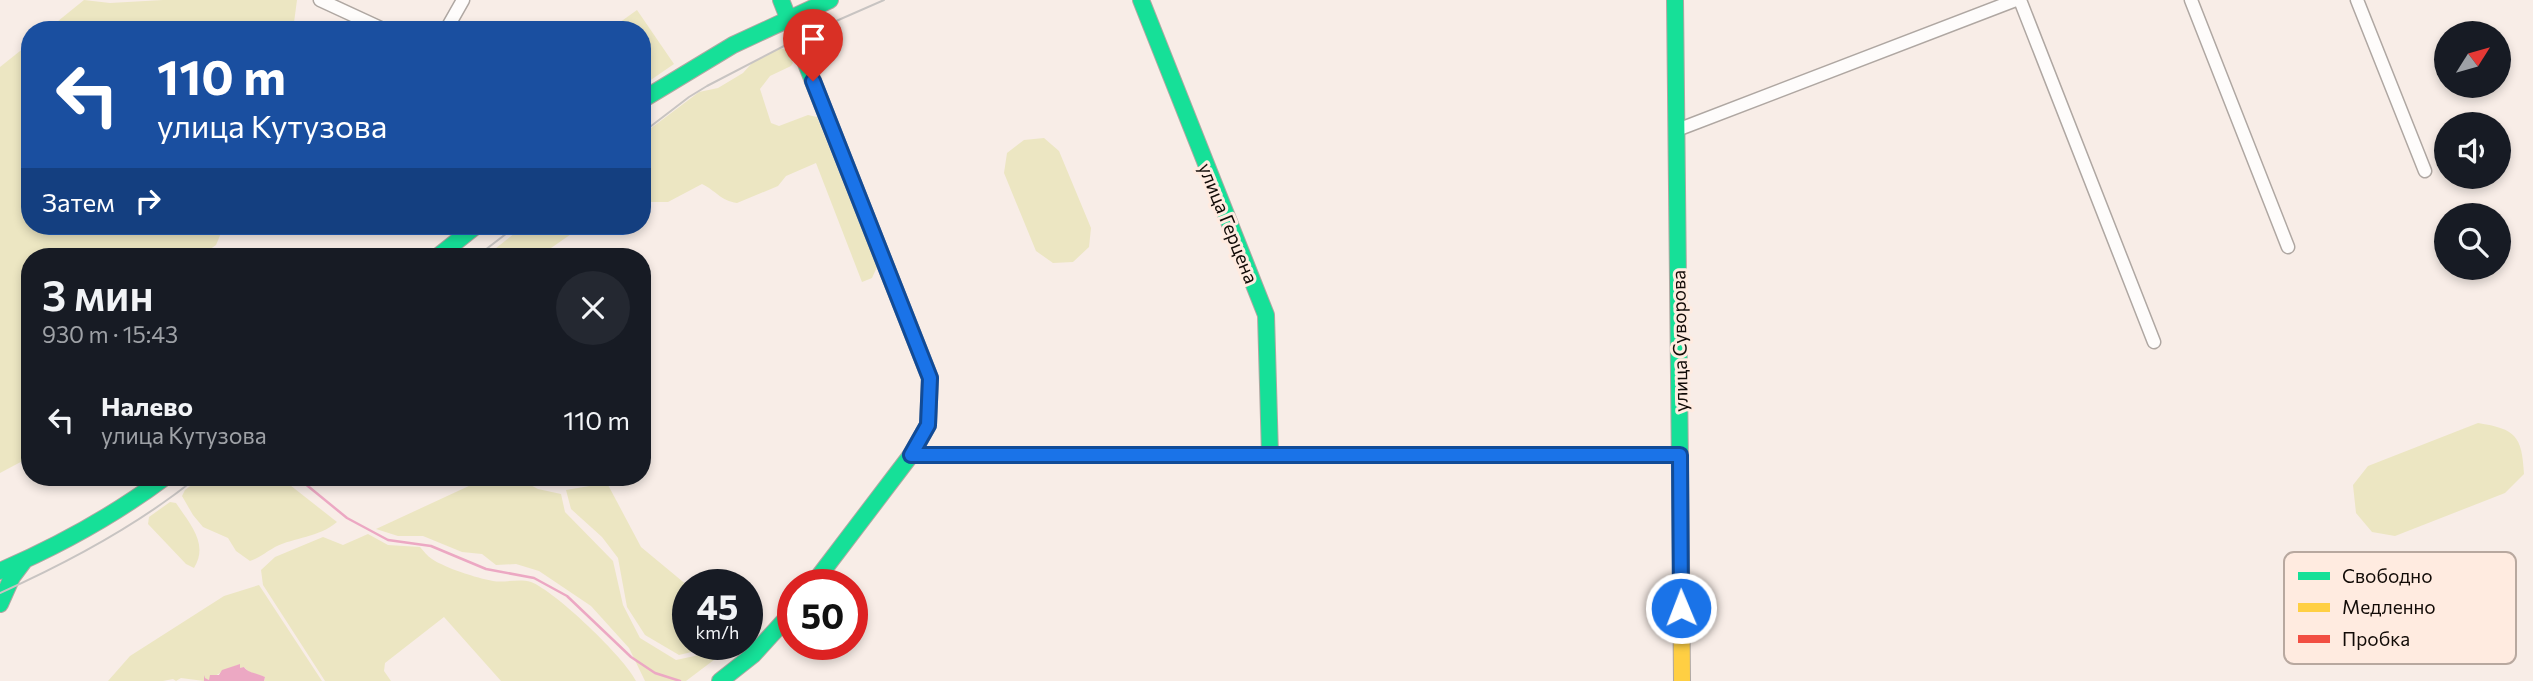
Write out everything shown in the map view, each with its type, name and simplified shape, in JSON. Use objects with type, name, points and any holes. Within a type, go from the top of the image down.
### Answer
[{"type":"street","points":[[320,0],[366,21]]},
{"type":"street","points":[[451,21],[463,0]]},
{"type":"street","points":[[781,0],[930,378],[928,425],[911,455],[824,569]]},
{"type":"street","points":[[651,94],[698,63],[788,17],[830,0]]},
{"type":"street","name":"улица Герцена","points":[[1141,0],[1266,315],[1269,455]]},
{"type":"street","name":"улица Суворова","points":[[1675,0],[1682,681]]},
{"type":"street","points":[[1676,130],[2018,0],[2154,342]]},
{"type":"street","points":[[2191,0],[2288,247]]},
{"type":"street","points":[[2357,0],[2425,171]]},
{"type":"street","points":[[448,248],[465,235]]},
{"type":"street","points":[[911,455],[1680,455]]},
{"type":"street","points":[[0,570],[24,561],[95,522],[151,486]]},
{"type":"street","points":[[1,593],[24,561]]},
{"type":"street","points":[[720,681],[753,655],[777,629]]},
{"type":"shaded area","points":[[84,0],[110,3],[163,0],[297,0],[294,21],[58,21]]},
{"type":"shaded area","points":[[637,10],[645,21],[622,21]]},
{"type":"shaded area","points":[[651,30],[674,64],[651,80]]},
{"type":"shaded area","points":[[779,48],[788,50],[793,63],[791,66],[770,76],[760,89],[771,123],[779,126],[808,115],[817,117],[877,267],[872,278],[862,282],[816,163],[786,176],[778,186],[737,203],[727,200],[702,184],[668,202],[651,202],[651,128],[699,92],[718,88],[743,73],[752,63]]},
{"type":"shaded area","points":[[21,50],[21,235],[220,235],[212,248],[21,248],[21,462],[0,473],[0,67]]},
{"type":"shaded area","points":[[1044,138],[1059,151],[1091,228],[1089,247],[1073,262],[1053,263],[1036,251],[1004,173],[1007,153],[1024,140]]},
{"type":"shaded area","points":[[513,235],[570,235],[551,248],[496,248]]},
{"type":"shaded area","points":[[2478,423],[2501,428],[2514,436],[2519,443],[2524,474],[2505,493],[2395,536],[2372,532],[2356,513],[2353,485],[2368,466]]},
{"type":"shaded area","points":[[190,486],[291,486],[337,522],[322,531],[275,547],[250,561],[236,551],[228,538],[203,527],[182,496]]},
{"type":"shaded area","points":[[469,486],[532,486],[561,494],[565,512],[613,561],[623,605],[640,638],[672,660],[714,660],[686,681],[645,681],[629,648],[591,606],[539,571],[516,564],[496,565],[482,554],[462,552],[423,536],[398,536],[376,529]]},
{"type":"shaded area","points":[[609,486],[641,547],[672,573],[672,651],[645,635],[627,607],[618,558],[602,537],[571,509],[566,490]]},
{"type":"shaded area","points":[[170,502],[176,503],[199,542],[198,559],[194,568],[186,564],[148,524],[149,517]]},
{"type":"shaded area","points":[[368,534],[388,545],[420,547],[438,562],[470,575],[493,581],[526,581],[542,588],[572,611],[604,642],[636,681],[501,681],[444,617],[385,663],[384,671],[391,681],[325,681],[263,585],[261,570],[275,557],[323,537],[343,545]]},
{"type":"shaded area","points":[[259,585],[322,681],[264,681],[265,677],[249,672],[244,667],[240,669],[238,665],[209,680],[204,678],[204,681],[181,678],[176,681],[108,681],[130,656],[224,596]]},
{"type":"shaded area","points":[[240,664],[240,668],[244,667],[265,677],[264,681],[204,681],[204,675],[209,680],[210,675],[219,675],[222,670]]},
{"type":"waterway","points":[[308,486],[347,518],[388,540],[431,546],[486,569],[534,578],[567,596],[631,657],[655,673],[680,681]]},
{"type":"tram line","points":[[651,126],[707,86],[811,32],[884,0]]},
{"type":"tram line","points":[[488,248],[504,235]]},
{"type":"tram line","points":[[0,593],[102,542],[185,486]]},
{"type":"traffic: fast","points":[[781,0],[930,378],[928,425],[911,455],[824,569]]},
{"type":"traffic: fast","points":[[651,95],[733,45],[830,0]]},
{"type":"traffic: fast","points":[[1141,0],[1266,315],[1270,455]]},
{"type":"traffic: fast","points":[[1675,0],[1681,563]]},
{"type":"traffic: fast","points":[[448,248],[465,235]]},
{"type":"traffic: fast","points":[[1583,455],[1680,455]]},
{"type":"traffic: fast","points":[[0,571],[85,529],[152,486]]},
{"type":"traffic: fast","points":[[0,604],[12,577],[24,561]]},
{"type":"traffic: fast","points":[[720,681],[753,655],[777,629]]},
{"type":"traffic: slow","points":[[911,455],[1277,455]]},
{"type":"traffic: slow","points":[[1681,563],[1682,681]]},
{"type":"traffic: jam","points":[[1277,455],[1583,455]]},
{"type":"route","points":[[813,81],[930,378],[928,425],[911,455],[1680,455],[1681,608]]}]
